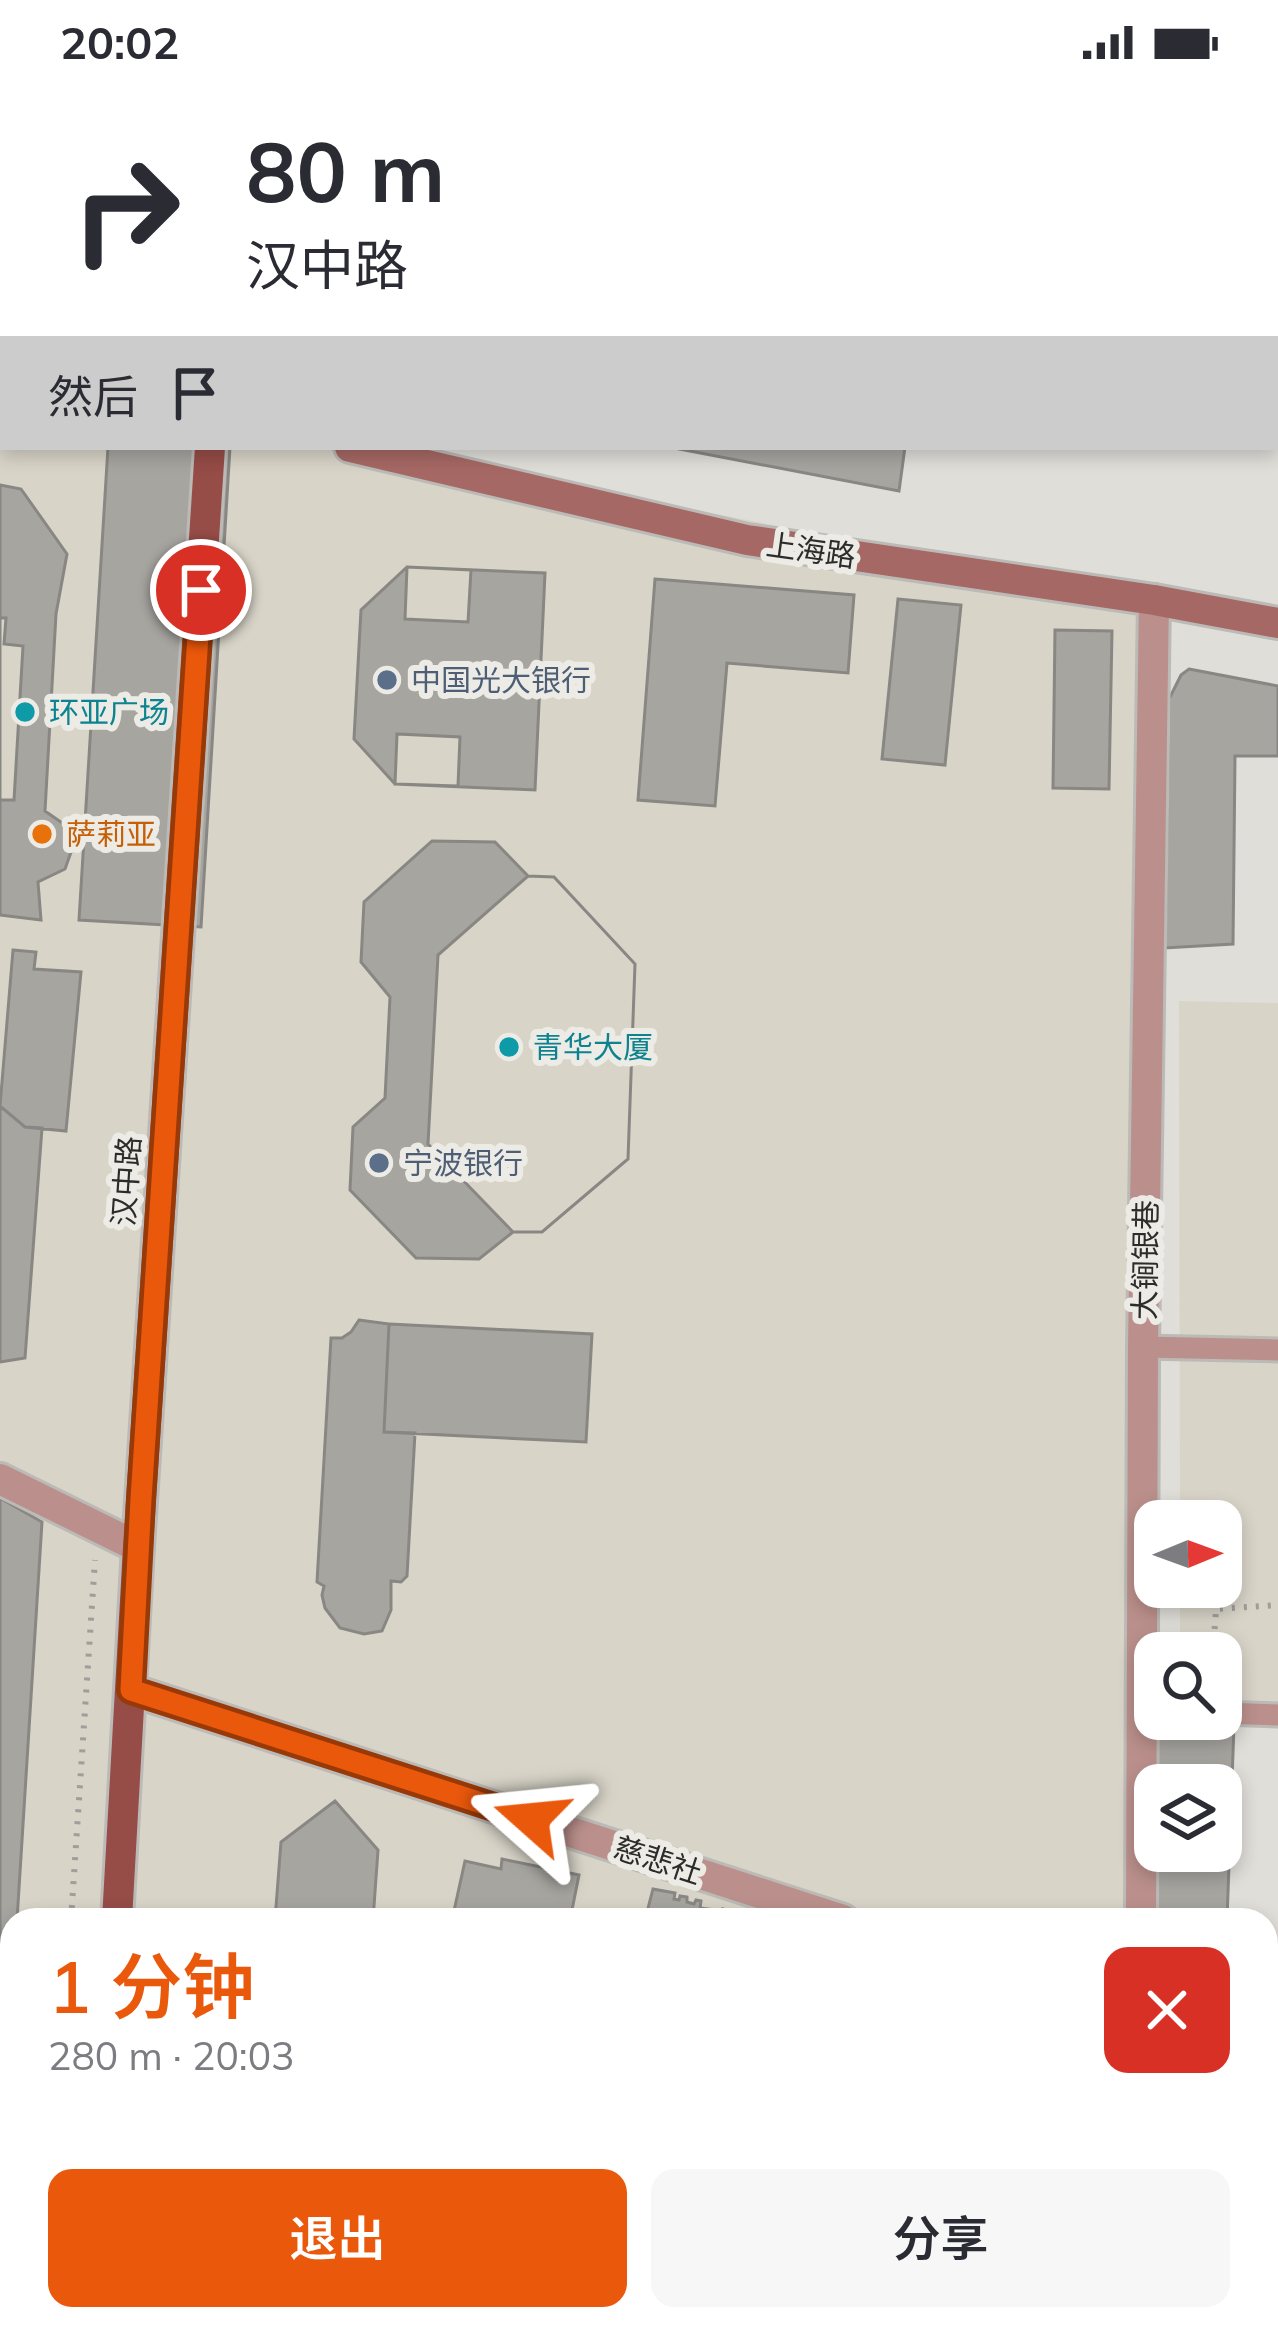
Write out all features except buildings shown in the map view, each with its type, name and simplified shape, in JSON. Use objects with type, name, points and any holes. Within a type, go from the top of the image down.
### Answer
[{"type":"main road","name":"汉中路","points":[[118,1908],[210,450]]},
{"type":"main road","name":"上海路","points":[[363,450],[747,540],[1278,623]]},
{"type":"street","name":"大锏银巷","points":[[1148,1632],[1143,1347],[1154,601]]},
{"type":"street","points":[[0,1479],[138,1546]]},
{"type":"street","name":"慈悲社","points":[[131,1690],[806,1908]]},
{"type":"street","name":"大锏银巷","points":[[1141,1908],[1148,1740]]},
{"type":"lane","points":[[1143,1347],[1278,1350]]},
{"type":"lane","points":[[1242,1714],[1278,1715]]},
{"type":"path","points":[[72,1908],[97,1527]]},
{"type":"path","points":[[1214,1632],[1216,1609],[1278,1606]]},
{"type":"shaded area","points":[[0,450],[391,450],[1154,600],[1146,1500],[1134,1500],[1134,1608],[1145,1608],[1145,1632],[1134,1632],[1134,1740],[1144,1740],[1143,1764],[1134,1764],[1134,1872],[1142,1872],[1142,1908],[0,1908]]},
{"type":"shaded area","points":[[1179,1001],[1278,1003],[1278,1704],[1242,1703],[1242,1632],[1180,1632],[1180,1608],[1242,1608],[1242,1500],[1180,1500]]},
{"type":"place","name":"中国光大银行","points":[[387,680]]},
{"type":"place","name":"环亚广场","points":[[25,712]]},
{"type":"place","name":"萨莉亚","points":[[42,834]]},
{"type":"place","name":"青华大厦","points":[[509,1047]]},
{"type":"place","name":"宁波银行","points":[[379,1163]]},
{"type":"route","points":[[201,590],[131,1690],[531,1819]]}]
